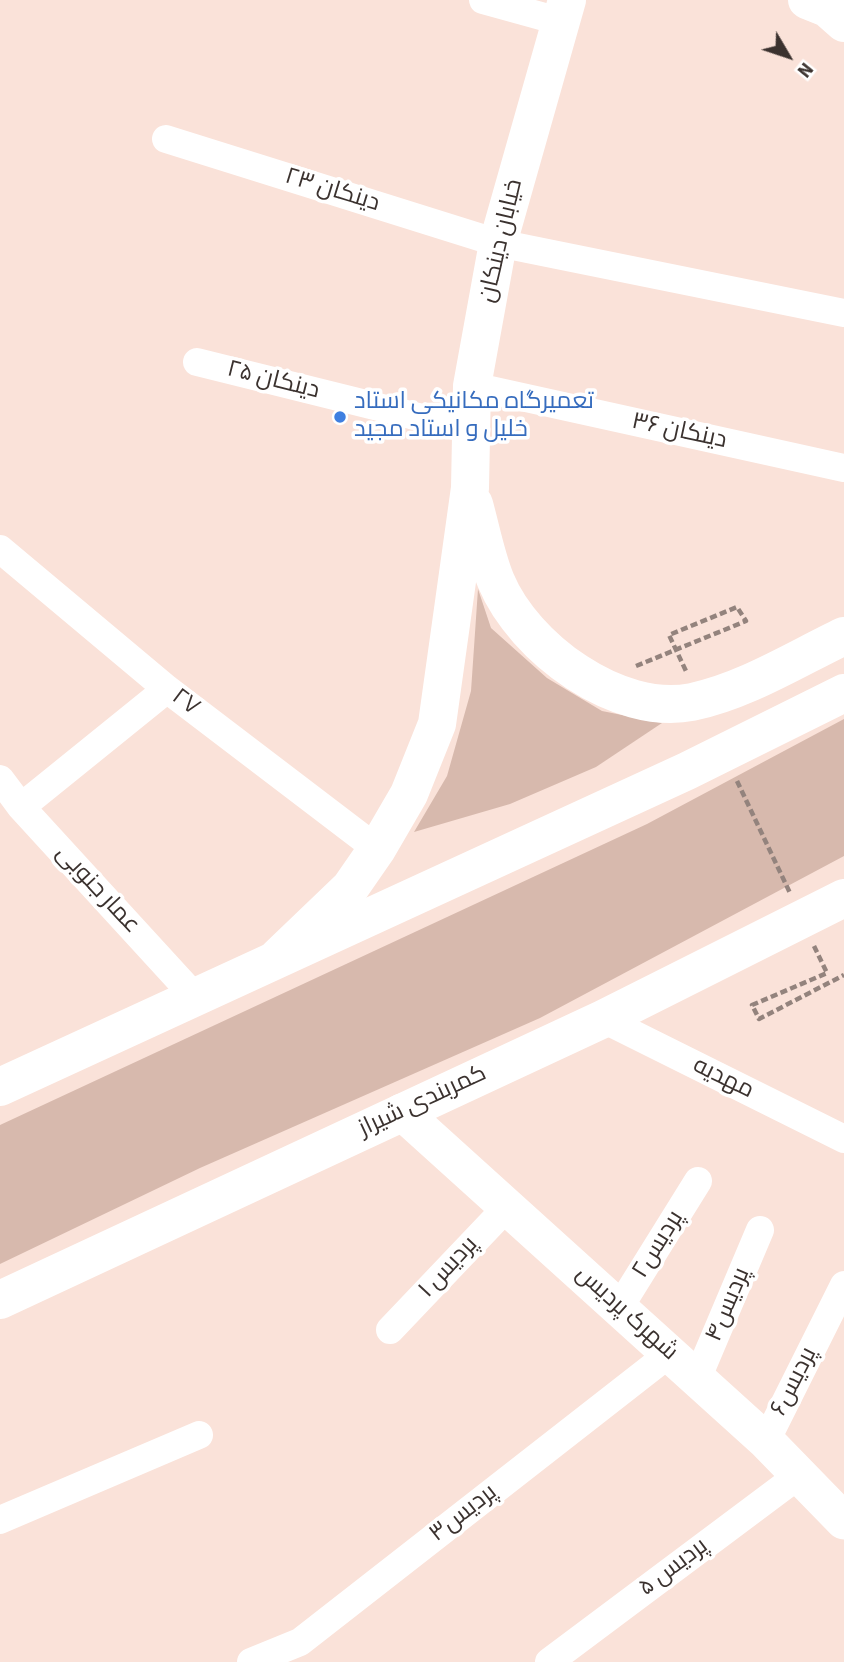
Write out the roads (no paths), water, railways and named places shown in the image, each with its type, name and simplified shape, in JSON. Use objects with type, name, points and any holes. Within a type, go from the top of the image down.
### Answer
[{"type":"main road","points":[[807,0],[827,8],[844,23]]},
{"type":"main road","name":"خیابان دینکان","points":[[470,488],[472,386],[498,243],[563,10]]},
{"type":"main road","points":[[470,488],[496,582],[534,638],[593,683],[646,704],[691,702],[728,691],[844,636]]},
{"type":"main road","points":[[272,964],[350,888],[377,849],[409,794],[437,724],[470,488]]},
{"type":"main road","points":[[0,1087],[687,771],[844,693]]},
{"type":"main road","name":"کمربندی شیراز","points":[[0,1300],[603,1019],[844,898]]},
{"type":"street","points":[[482,0],[563,10]]},
{"type":"street","name":"۲۳ دینکان","points":[[166,139],[498,243],[844,313]]},
{"type":"street","name":"۲۵ دینکان","points":[[197,362],[471,430]]},
{"type":"street","name":"۳۶ دینکان","points":[[472,386],[844,468]]},
{"type":"street","name":"۲۷","points":[[0,549],[167,689],[377,849]]},
{"type":"street","points":[[21,807],[167,689]]},
{"type":"street","name":"عمار جنوبی","points":[[0,779],[21,807],[196,998]]},
{"type":"street","name":"مهدیه","points":[[603,1019],[844,1139]]},
{"type":"street","name":"شهرک پردیس","points":[[402,1112],[766,1441],[844,1521]]},
{"type":"street","name":"پردیس۲","points":[[619,1308],[698,1181]]},
{"type":"street","name":"پردیس ۱","points":[[390,1330],[508,1206]]},
{"type":"street","name":"پردیس۴","points":[[697,1380],[760,1230]]},
{"type":"street","name":"پردیس۶","points":[[766,1441],[844,1285]]},
{"type":"street","name":"پردیس۳","points":[[251,1662],[300,1642],[669,1354]]},
{"type":"street","points":[[0,1520],[199,1435]]},
{"type":"street","name":"پردیس ۵","points":[[549,1662],[799,1475]]},
{"type":"place","name":"تعمیرگاه مکانیکی استاد خلیل و استاد مجید","points":[[340,417]]}]
